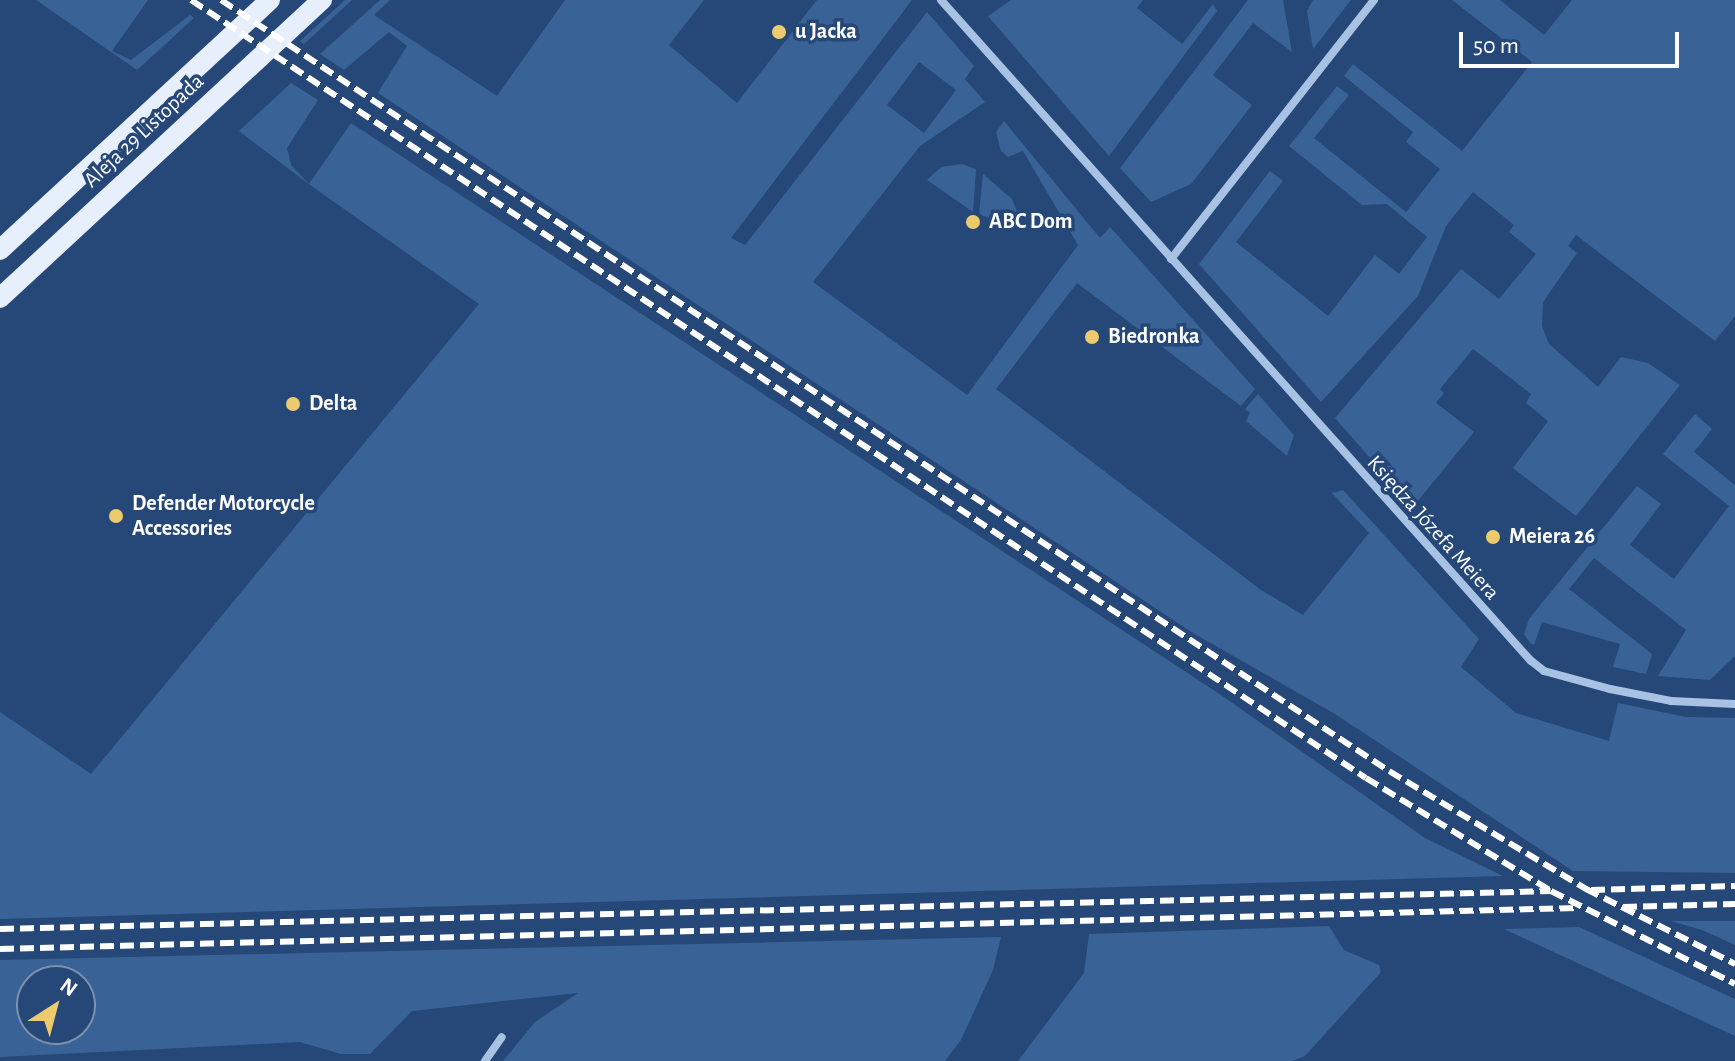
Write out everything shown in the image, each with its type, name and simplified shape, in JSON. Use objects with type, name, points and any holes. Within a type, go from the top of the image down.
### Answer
[{"type":"main road","name":"Aleja 29 Listopada","points":[[0,250],[270,0]]},
{"type":"main road","name":"Aleja 29 Listopada","points":[[0,298],[322,0]]},
{"type":"street","name":"Księdza Józefa Meiera","points":[[941,0],[1530,660],[1544,671],[1599,687],[1671,701],[1735,704]]},
{"type":"street","points":[[1171,259],[1374,0]]},
{"type":"street","points":[[485,1061],[502,1037]]},
{"type":"shaded area","points":[[36,0],[148,0],[112,51],[131,60],[190,15],[194,18],[137,70]]},
{"type":"shaded area","points":[[345,0],[352,0],[304,44],[300,41]]},
{"type":"shaded area","points":[[380,0],[390,0],[374,15],[497,96],[565,0],[704,0],[669,45],[737,103],[817,0],[912,0],[731,238],[745,245],[927,12],[974,66],[965,79],[985,102],[920,146],[813,282],[967,395],[1078,245],[1023,151],[1008,157],[1001,151],[996,132],[1004,121],[1100,238],[1110,227],[1255,389],[1241,406],[1077,283],[996,389],[1261,590],[1303,615],[1369,533],[1332,493],[1343,490],[1479,639],[1461,667],[1516,713],[1609,741],[1618,703],[1686,717],[1735,718],[1735,873],[1573,871],[1335,714],[1193,633],[378,93],[407,46],[389,32],[344,70],[320,54]],"holes":[[[919,62],[956,90],[924,133],[887,105]]]},
{"type":"shaded area","points":[[1011,0],[1143,0],[1137,8],[1182,44],[1213,4],[1217,11],[1109,156],[988,16]]},
{"type":"shaded area","points":[[1248,0],[1283,0],[1292,52],[1253,23],[1213,75],[1252,105],[1191,184],[1151,202],[1120,168]]},
{"type":"shaded area","points":[[1313,0],[1351,0],[1313,49],[1307,11]]},
{"type":"shaded area","points":[[1452,0],[1500,0],[1544,35],[1572,0],[1735,0],[1735,316],[1715,341],[1576,235],[1568,246],[1577,253],[1543,302],[1542,326],[1549,344],[1598,387],[1621,357],[1648,363],[1680,385],[1576,516],[1513,468],[1548,421],[1526,403],[1531,394],[1473,349],[1440,389],[1444,393],[1436,403],[1474,432],[1413,507],[1335,418],[1461,269],[1499,299],[1536,254],[1509,232],[1514,225],[1473,192],[1446,226],[1418,296],[1321,402],[1199,264],[1270,171],[1283,181],[1236,242],[1328,316],[1375,255],[1399,274],[1427,237],[1387,204],[1362,205],[1289,146],[1337,86],[1349,95],[1314,138],[1406,212],[1440,169],[1406,142],[1413,132],[1344,76],[1353,64],[1462,151],[1532,62]]},
{"type":"shaded area","points":[[291,83],[318,100],[287,148],[291,165],[309,184],[351,123],[1221,695],[1425,838],[1503,876],[0,919],[0,712],[91,774],[479,304],[310,185],[239,131]]},
{"type":"shaded area","points":[[962,164],[976,169],[973,212],[927,180],[941,167]]},
{"type":"shaded area","points":[[983,174],[1012,199],[1023,226],[979,215]]},
{"type":"shaded area","points":[[1258,394],[1294,435],[1287,456],[1246,421],[1250,413],[1245,409]]},
{"type":"shaded area","points":[[1695,414],[1712,429],[1694,452],[1735,485],[1735,656],[1710,680],[1658,676],[1686,630],[1594,558],[1569,589],[1652,654],[1646,674],[1613,667],[1620,644],[1542,622],[1534,645],[1530,643],[1524,634],[1529,619],[1637,486],[1661,504],[1630,545],[1674,579],[1729,506],[1663,454]]},
{"type":"shaded area","points":[[1671,921],[1735,921],[1735,945],[1702,930]]},
{"type":"shaded area","points":[[1329,926],[1344,950],[1379,965],[1381,972],[1305,1056],[1292,1061],[1018,1061],[1084,973],[1089,934]]},
{"type":"shaded area","points":[[1579,927],[1735,999],[1735,1036],[1504,929]]},
{"type":"shaded area","points":[[1001,937],[993,970],[961,1040],[945,1061],[503,1061],[535,1022],[578,993],[412,1011],[370,1054],[341,1054],[300,1042],[0,1057],[0,960]]},
{"type":"railway","points":[[191,0],[1366,778],[1551,891],[1735,984]]},
{"type":"railway","points":[[221,0],[1389,771],[1586,889],[1735,964]]},
{"type":"railway","points":[[1591,890],[1735,886]]},
{"type":"railway","points":[[0,929],[1551,891]]},
{"type":"railway","points":[[1623,907],[1735,904]]},
{"type":"railway","points":[[0,949],[1579,908]]},
{"type":"place","name":"u Jacka","points":[[779,32]]},
{"type":"place","name":"ABC Dom","points":[[973,222]]},
{"type":"place","name":"Biedronka","points":[[1092,337]]},
{"type":"place","name":"Delta","points":[[293,404]]},
{"type":"place","name":"Defender Motorcycle Accessories","points":[[116,516]]},
{"type":"place","name":"Meiera 26","points":[[1493,537]]}]
